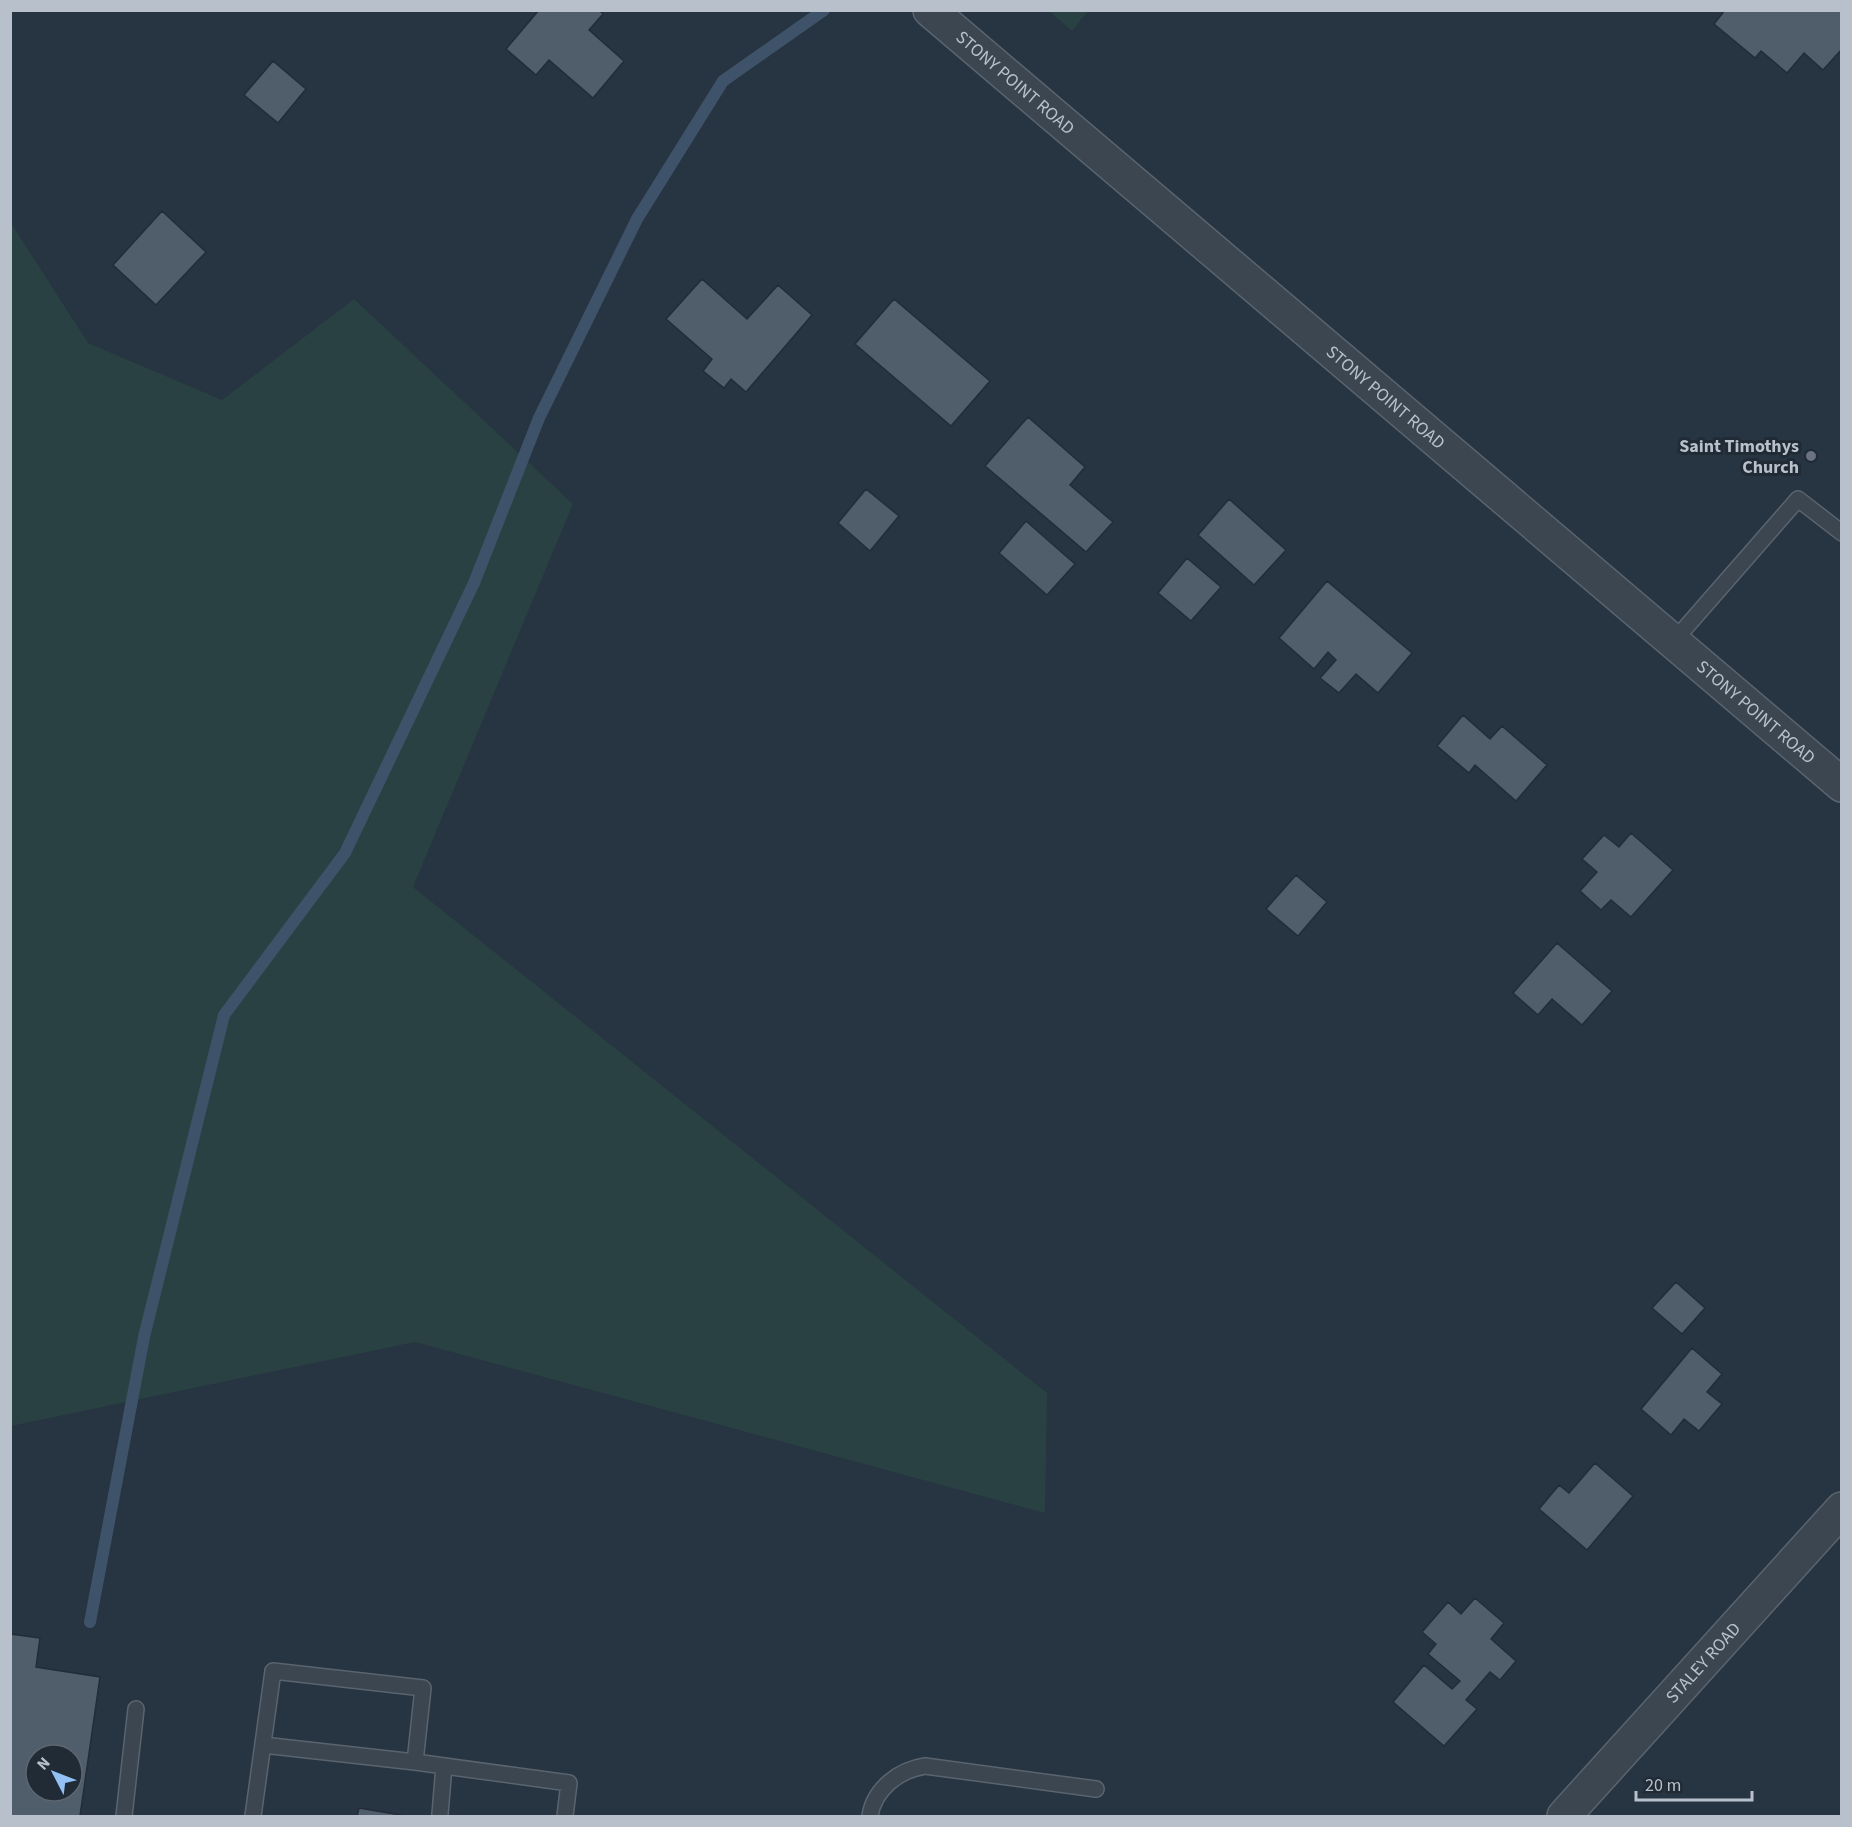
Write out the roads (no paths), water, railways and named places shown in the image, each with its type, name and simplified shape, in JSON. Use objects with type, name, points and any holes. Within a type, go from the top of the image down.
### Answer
[{"type":"street","name":"STONY POINT ROAD","points":[[930,10],[1842,785]]},
{"type":"street","name":"STALEY ROAD","points":[[1564,1816],[1842,1509]]},
{"type":"lane","points":[[1673,642],[1798,499],[1842,533]]},
{"type":"lane","points":[[253,1816],[273,1671],[423,1688],[415,1762]]},
{"type":"lane","points":[[124,1816],[136,1709]]},
{"type":"lane","points":[[263,1744],[569,1783],[565,1816]]},
{"type":"lane","points":[[440,1814],[444,1766]]},
{"type":"lane","points":[[870,1816],[878,1796],[887,1783],[911,1768],[925,1766],[1096,1789]]},
{"type":"waterway","points":[[90,1622],[144,1337],[224,1015],[345,853],[474,583],[539,418],[637,219],[723,81],[824,10]]},
{"type":"place","name":"Saint Timothys Church","points":[[1811,456]]}]
